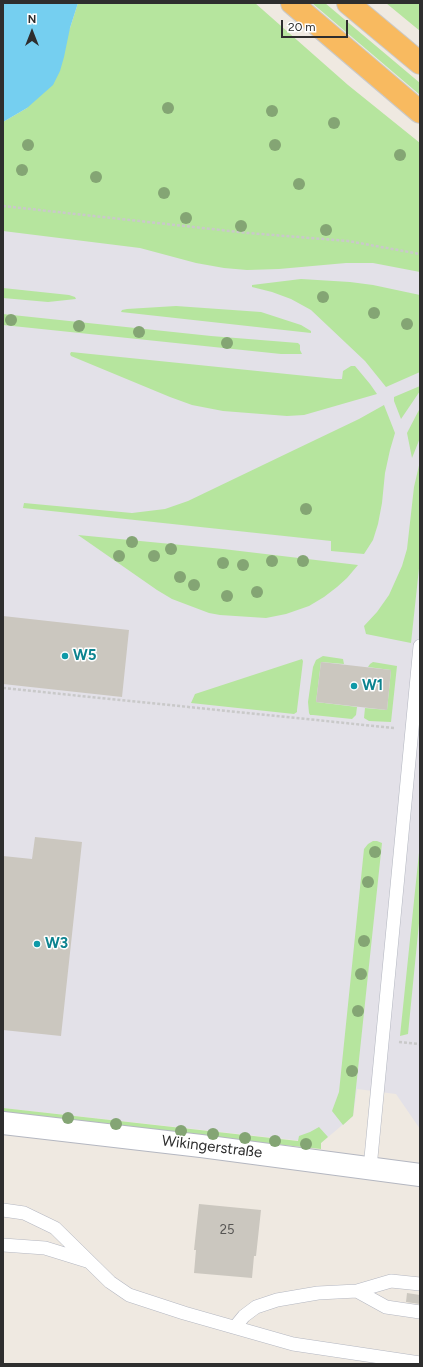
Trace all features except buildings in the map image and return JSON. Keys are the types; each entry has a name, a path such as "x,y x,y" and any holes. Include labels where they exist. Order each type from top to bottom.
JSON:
{"highway":[{"path":"292,3 420,112"},
{"path":"348,3 420,63"}],"street":[{"name":"Wikingerstraße","path":"3,1123 201,1146 420,1175"}],"lane":[{"path":"370,1168 420,646"},
{"path":"3,1210 24,1213 55,1228 110,1282 129,1295 184,1313 293,1344 420,1363"},
{"path":"3,1245 45,1248 88,1262"},
{"path":"235,1327 244,1316 256,1307 277,1300 318,1292 357,1291 391,1281 420,1284"},
{"path":"357,1291 386,1307 420,1312"}],"path":[{"path":"3,206 248,233 348,241 420,254"},
{"path":"3,688 412,730"}],"shaded area":[{"path":"3,217 420,267 420,1129 396,1094 357,1089 353,1116 321,1143 3,1108"}],"green space":[{"path":"78,3 255,3 348,85 420,143 420,272 373,263 346,263 279,269 247,270 224,268 196,263 140,248 3,231 3,122 27,108 70,28"},
{"path":"312,3 325,3 420,83 420,95"},
{"path":"386,3 420,3 420,31"},
{"path":"301,279 373,285 420,295 420,372 386,387 365,361 311,310 291,299 252,287 252,285"},
{"path":"3,288 69,295 75,297 76,299 48,302 3,298"},
{"path":"176,306 261,312 301,325 311,331 311,333 121,312 122,310 127,309"},
{"path":"3,314 211,336 298,343 302,354 281,354 3,325"},
{"path":"71,352 336,379 342,379 343,371 351,366 355,366 377,394 304,415 287,416 223,411 192,405 170,397 71,356"},
{"path":"420,386 420,391 401,419 394,401 394,397"},
{"path":"384,405 395,433 385,473 378,524 373,540 364,554 331,551 331,541 23,508 24,503 132,513 165,509 188,501 359,419"},
{"path":"420,408 420,438 412,458 407,433"},
{"path":"420,461 420,559 411,643 366,634 364,626 377,612 389,595 402,566 407,549 414,487"},
{"path":"78,535 223,549 358,565 337,587 309,606 286,614 266,618 220,615 209,613 172,599"},
{"path":"323,656 343,659 344,664 321,662 316,702 357,707 356,715 352,719 310,715 309,713 308,702 313,667 316,660"},
{"path":"302,659 297,712 294,714 191,703 195,694"},
{"path":"373,662 397,666 391,722 369,721 364,718 365,708 387,710 391,670 368,667"},
{"path":"373,841 382,843 353,1116 343,1125 332,1111 339,1092 364,849"},
{"path":"420,843 420,913 408,1034 400,1036"},
{"path":"3,1108 298,1141 299,1136 319,1127 328,1137 321,1143 321,1149 3,1115"}],"water":[{"path":"3,3 78,3 70,28 60,71 53,85 27,108 3,122"}],"place":[{"name":"W5","path":"65,656"},
{"name":"W1","path":"354,686"},
{"name":"W3","path":"37,944"}]}
